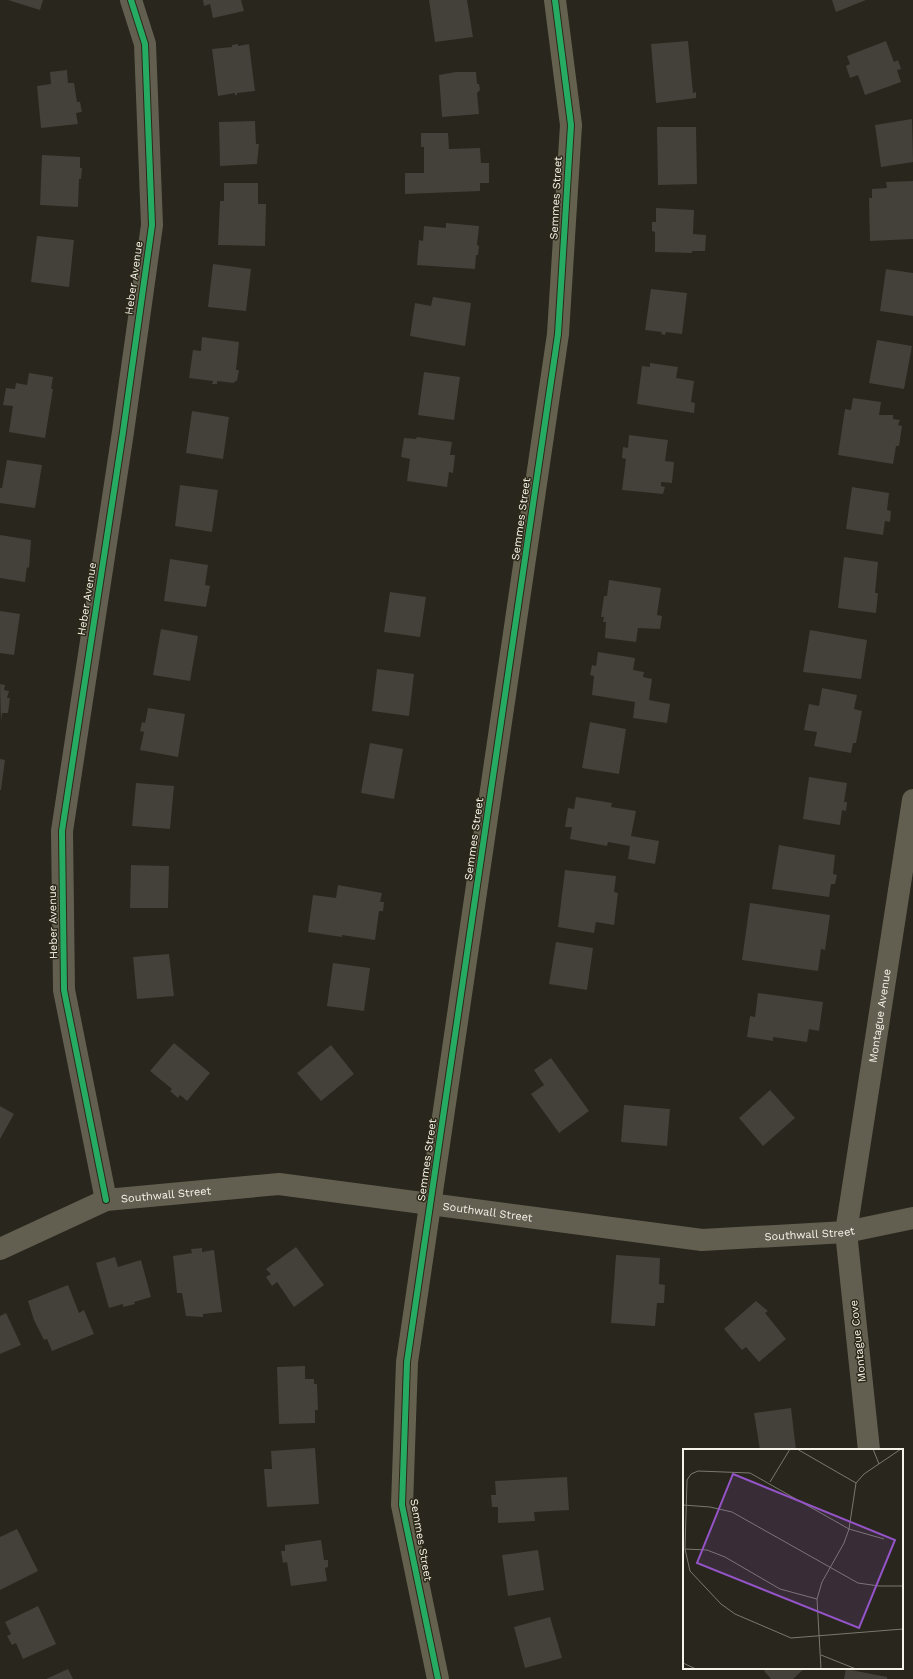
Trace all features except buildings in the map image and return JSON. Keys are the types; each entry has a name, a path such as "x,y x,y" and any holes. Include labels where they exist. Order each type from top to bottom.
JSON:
{"main road":[{"name":"Semmes Street","path":"438,1679 402,1505 407,1362 558,334 571,126 555,0"}],"street":[{"name":"Heber Avenue","path":"106,1200 64,990 62,831 123,432 152,225 145,44 131,0"},
{"name":"Montague Avenue","path":"846,1232 913,800"},
{"name":"Southwall Street","path":"0,1249 106,1200 279,1184 702,1240 846,1232 913,1218"},
{"name":"Montague Cove","path":"846,1232 869,1449"}],"cycle path":[{"path":"106,1200 64,990 62,831 123,432 152,225 145,44 131,0"},
{"path":"438,1679 402,1505 407,1362 558,334 571,125 555,0"}]}
